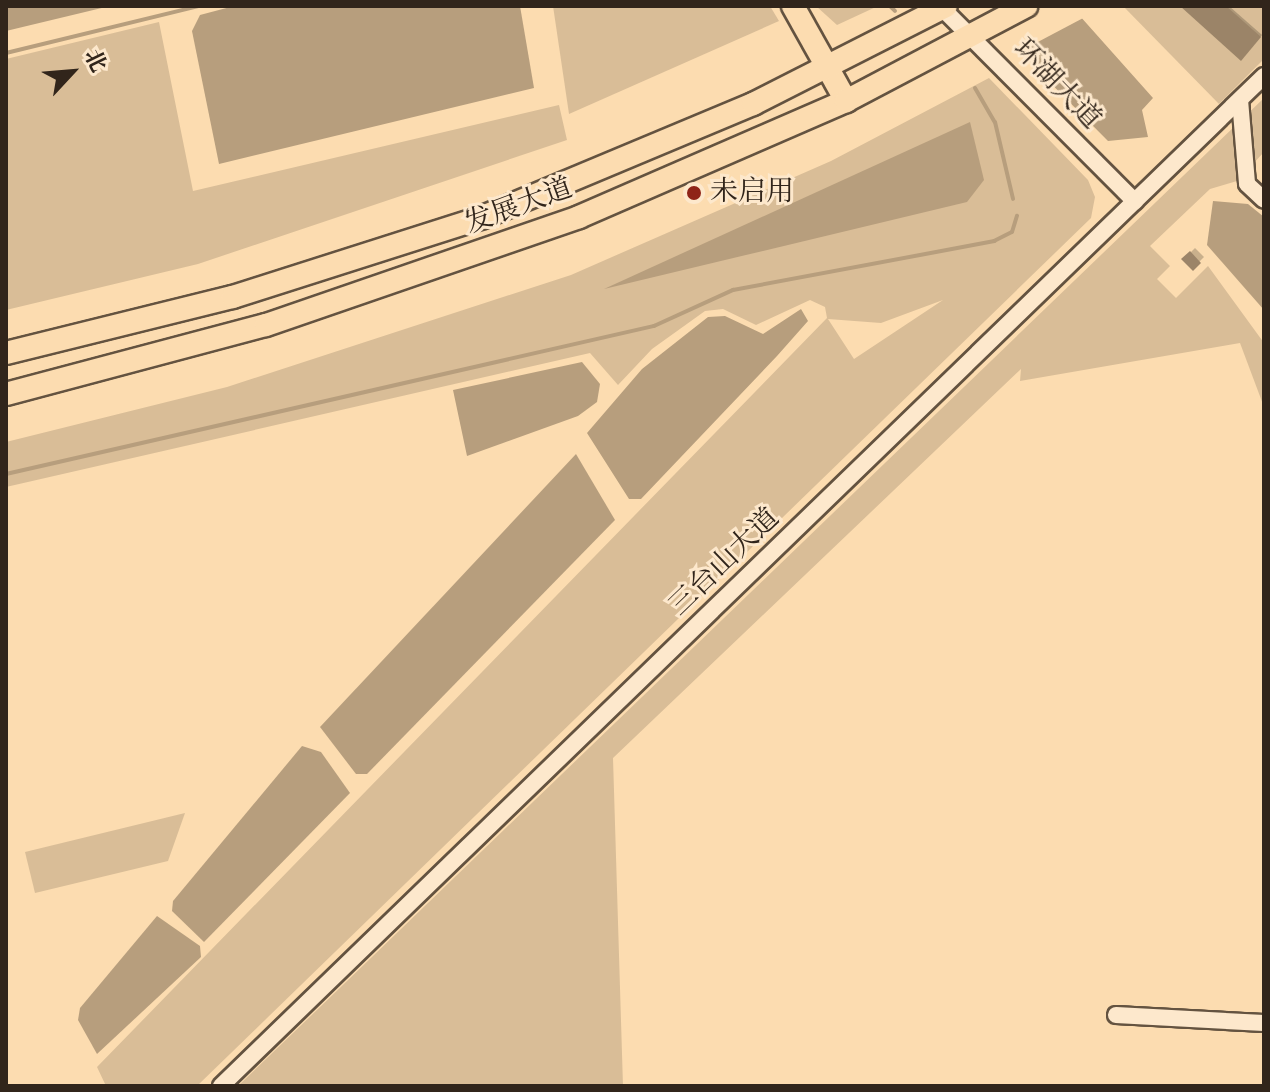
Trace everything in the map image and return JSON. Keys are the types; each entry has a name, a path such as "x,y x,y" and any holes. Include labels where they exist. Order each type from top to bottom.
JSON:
{"main road":[{"path":"793,6 846,101"},
{"name":"发展大道","path":"6,394 351,298 579,217 767,138 846,101 1026,6"},
{"name":"发展大道","path":"6,353 233,297 424,237 753,104 943,7"},
{"path":"893,35 910,69"},
{"path":"753,104 767,138"}],"street":[{"name":"环湖大道","path":"943,7 977,33 1135,202"},
{"name":"三台山大道","path":"221,1086 1264,76"},
{"path":"1240,100 1247,184 1264,200"},
{"path":"1116,1015 1264,1023"}],"shaded area":[{"path":"6,6 110,6 6,31"},
{"path":"234,6 520,6 534,88 219,164 192,31 200,15"},
{"path":"553,6 770,6 779,21 569,114"},
{"path":"816,6 878,6 837,25"},
{"path":"974,6 1071,6 1153,98 1142,110 1148,137 1108,141"},
{"path":"1123,6 1264,6 1264,59 1219,104"},
{"path":"159,22 193,191 559,105 567,140 198,264 6,310 6,59"},
{"path":"989,78 1088,180 1095,197 1091,218 197,1086 106,1086 97,1067 827,318 825,307 810,300 756,325 723,309 705,311 652,349 618,385 590,353 6,487 6,442 227,387 571,275 831,161","holes":["943,300 854,359 828,319 881,323"]},
{"path":"1264,98 1264,152 1237,181 1210,189 1150,246 1170,266 1157,279 1176,298 1208,266 1264,343 1264,407 1240,343 1020,381 1021,369 613,758 623,1086 238,1086"},
{"path":"970,122 984,180 967,202 604,289"},
{"path":"1213,201 1248,204 1264,217 1264,310 1207,245"},
{"path":"801,309 808,321 777,356 641,499 629,499 587,433 642,369 708,317 725,316 763,334"},
{"path":"582,362 600,384 597,402 578,416 467,456 453,390"},
{"path":"576,454 615,520 367,774 356,774 320,727"},
{"path":"302,746 321,752 350,793 204,942 172,911 173,901"},
{"path":"185,813 168,861 35,893 25,852"},
{"path":"157,916 200,946 201,957 97,1054 78,1020 80,1008"}],"pier":[{"path":"970,6 1077,6 1087,16 1017,53"}],"building":[{"path":"1180,6 1226,6 1261,37 1241,61"},
{"path":"1190,251 1201,263 1193,271 1181,259"}],"waterway":[{"path":"6,53 199,6"},
{"path":"890,6 895,11"},
{"path":"975,88 995,122 1013,199"},
{"path":"6,474 654,326 733,290 994,241 1012,232 1017,216"}],"place":[{"name":"未启用","path":"694,193"}]}
